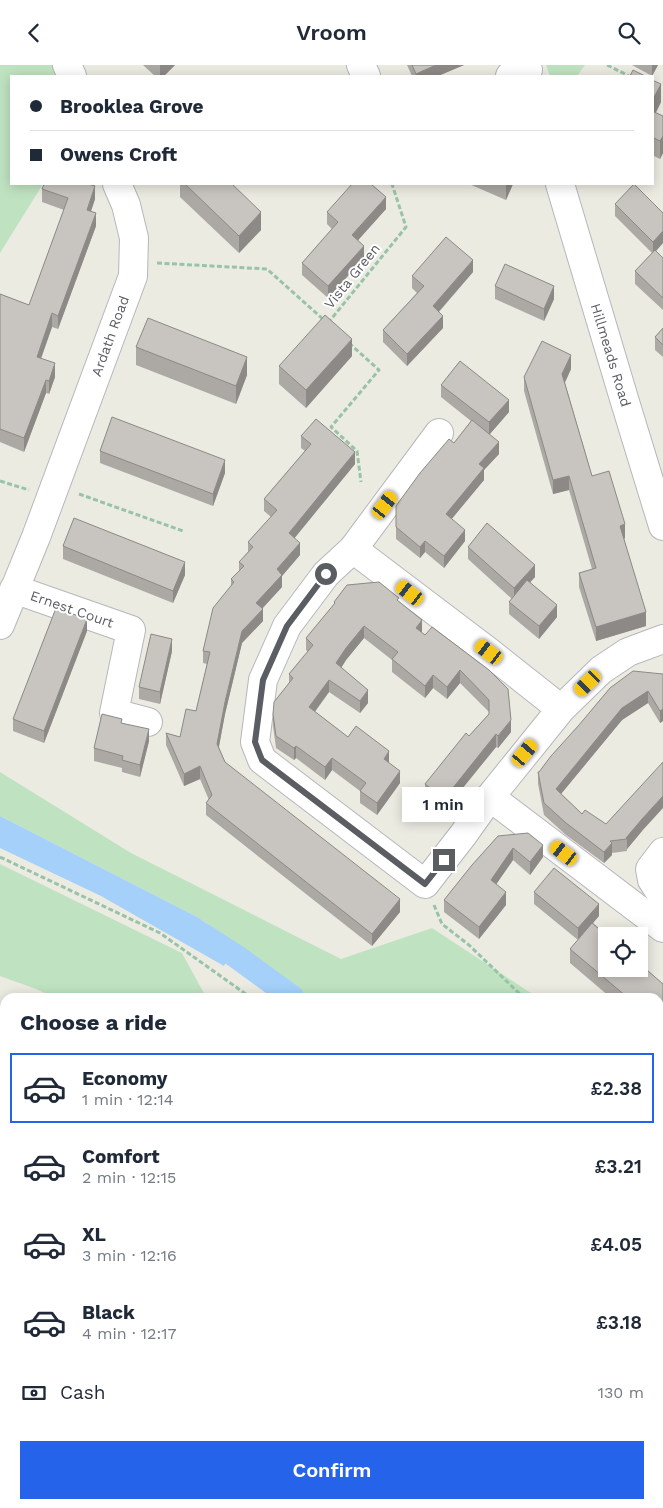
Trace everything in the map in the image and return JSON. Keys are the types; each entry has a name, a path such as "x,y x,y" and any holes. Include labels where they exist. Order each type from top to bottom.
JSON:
{"street":[{"name":"Ardath Road","path":"0,625 36,537 133,275 134,238 126,205 117,185"},
{"name":"Hillmeads Road","path":"560,185 663,526"},
{"path":"439,433 352,549 326,574 287,626 263,680 255,742 262,760 425,884 490,797 561,709 601,670 628,652 663,639"},
{"path":"352,549 561,709"},
{"name":"Ernest Court","path":"14,589 131,630 114,713 148,722"},
{"path":"490,797 663,928"},
{"path":"663,852 650,869 652,881 663,897"}],"path":[{"path":"608,65 627,75"},
{"name":"Vista Green","path":"133,262 267,269 328,323 406,227 392,185"},
{"path":"343,337 380,370 331,427 357,451 361,482"},
{"path":"55,485 183,531"},
{"path":"0,857 160,933 244,993"},
{"path":"425,884 442,924 470,945 518,993"}],"green space":[{"path":"0,65 53,65 58,75 10,75 10,185 42,185 0,253"},
{"path":"546,65 585,65 578,75 550,75"},
{"path":"0,772 131,853 341,959 432,928 531,993 303,993 199,918 0,816"},
{"path":"0,864 182,953 204,993 44,993 0,976"}],"water":[{"path":"0,816 199,918 234,944 224,966 101,896 0,848"}],"building":[{"path":"412,65 436,65 416,74"},
{"path":"633,70 643,75 630,75"},
{"path":"654,81 661,84 654,97"},
{"path":"654,112 663,116 663,136 660,141 654,138"},
{"path":"44,185 95,186 87,210 96,213 58,316 52,313 37,357 55,363 49,381 46,380 24,438 0,429 0,294 29,305 68,198 42,189"},
{"path":"186,185 233,185 261,212 239,236"},
{"path":"351,185 372,185 386,197 352,235 364,246 328,286 302,263 338,222 327,212"},
{"path":"635,185 663,213 663,231 653,242 615,204"},
{"path":"446,237 473,260 433,306 443,316 407,354 383,330 424,286 412,276"},
{"path":"655,250 663,258 663,298 635,271"},
{"path":"505,264 554,286 544,309 495,286"},
{"path":"325,315 352,339 306,390 279,366"},
{"path":"148,318 247,357 236,386 136,347"},
{"path":"663,328 663,345 655,337"},
{"path":"542,341 571,355 562,374 592,476 609,471 625,524 620,526 646,612 596,627 579,573 596,568 569,476 553,480 524,377"},
{"path":"460,361 509,400 489,422 441,385"},
{"path":"112,417 225,460 213,494 100,451"},
{"path":"316,419 355,452 289,533 300,543 277,569 282,575 256,603 263,609 242,631 217,744 225,762 400,899 372,934 206,803 212,795 200,766 184,774 166,733 180,737 186,709 196,711 210,652 203,651 213,608 234,582 231,579 244,566 239,562 253,547 248,542 277,510 264,499 311,444 301,436"},
{"path":"472,420 499,442 479,464 484,468 446,514 465,530 444,556 425,541 420,547 396,527 396,506 420,473 449,439 454,443"},
{"path":"74,518 185,562 173,591 63,546"},
{"path":"487,523 535,565 514,588 468,547"},
{"path":"527,580 557,605 539,626 509,602"},
{"path":"379,582 399,598 397,600 422,620 416,628 425,635 432,627 489,670 508,689 511,720 498,736 496,734 444,799 425,784 466,733 469,736 489,714 489,700 460,670 447,687 433,675 425,686 392,659 398,652 364,626 336,663 368,690 360,701 329,680 309,707 348,737 356,726 389,751 384,759 400,771 377,803 360,791 366,783 332,758 325,767 296,746 294,748 276,736 273,714 274,702 293,678 289,674 313,645 306,638 335,603 347,585"},
{"path":"56,608 87,619 44,731 13,719"},
{"path":"151,634 172,639 160,692 139,687"},
{"path":"633,671 663,674 663,709 660,711 648,691 622,708 556,789 582,814 585,810 606,824 663,762 663,796 627,839 610,841 612,843 604,852 566,823 544,803 538,772 610,688"},
{"path":"102,714 122,719 121,723 149,729 140,765 122,760 123,756 94,748"},
{"path":"528,833 543,845 530,862 513,848 491,880 506,892 479,927 444,900 498,836"},
{"path":"554,868 599,904 578,928 534,892"},
{"path":"592,923 598,928 598,973 570,949"},
{"path":"648,971 663,984 663,993 622,993 603,977 648,977"}],"waterway":[{"path":"203,935 286,993"}],"route":[{"path":"326,574 287,626 263,680 255,742 262,760 425,884 444,860"}]}
